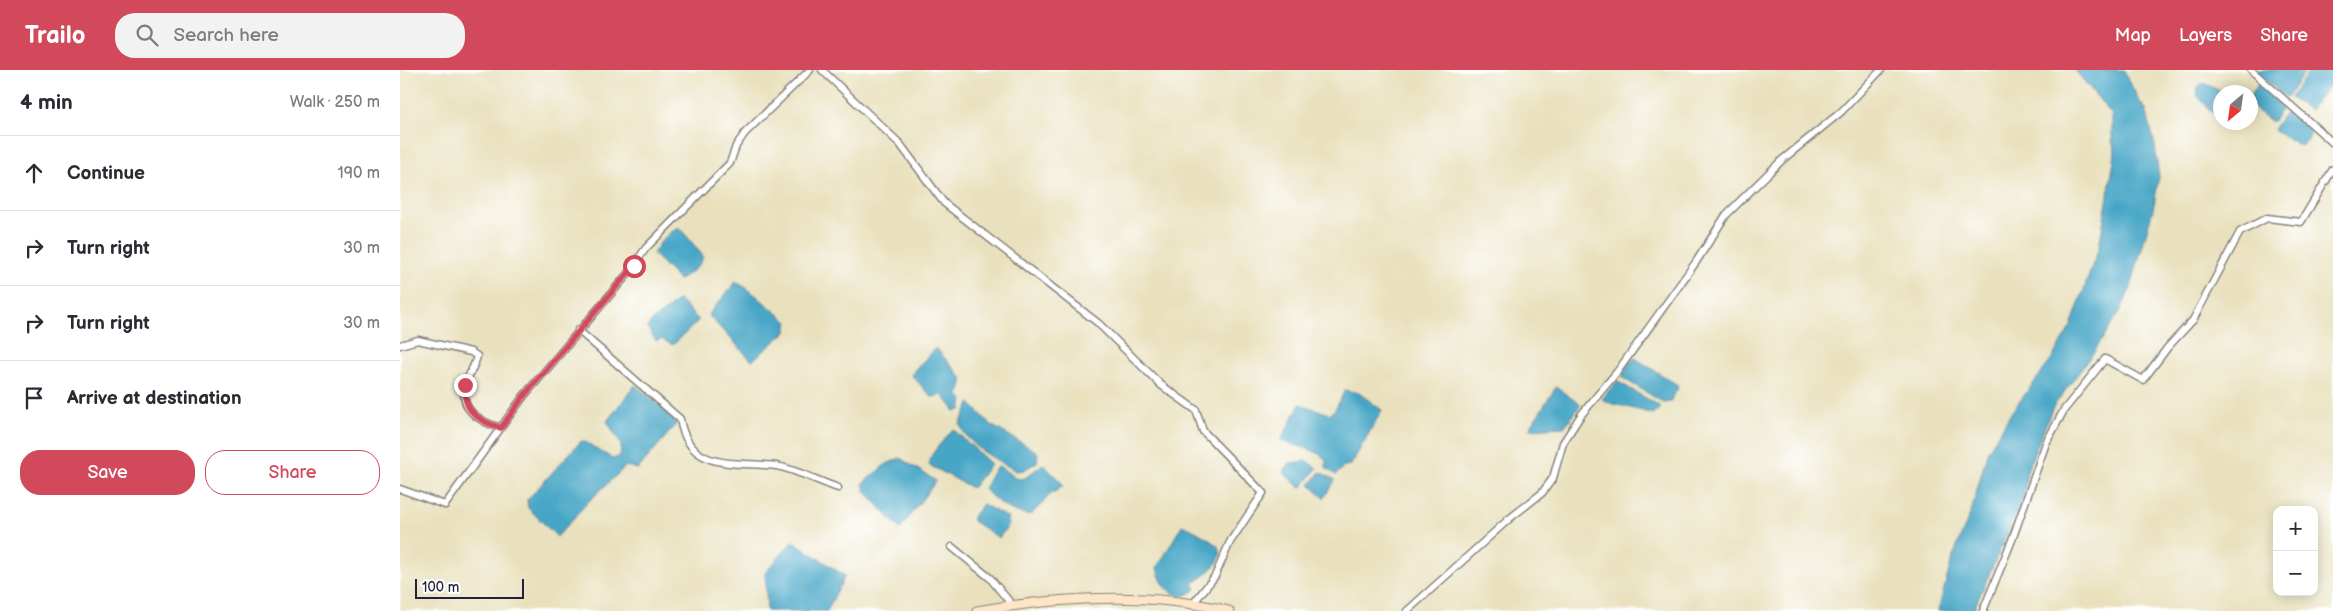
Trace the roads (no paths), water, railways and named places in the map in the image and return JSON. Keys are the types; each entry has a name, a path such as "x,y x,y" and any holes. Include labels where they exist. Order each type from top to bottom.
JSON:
{"street":[{"path":"400,488 445,505 523,397 634,266 646,248 730,163 736,146 745,133 810,70"},
{"path":"822,70 900,144 944,203 1098,323 1161,385 1196,410 1203,431 1263,493 1230,542 1215,576 1192,605"},
{"path":"1407,611 1509,519 1542,493 1553,478 1563,443 1581,415 1623,364 1696,262 1726,216 1782,160 1841,112 1881,70"},
{"path":"2252,70 2333,143"},
{"path":"1983,611 2012,540 2046,443 2064,410 2105,359 2143,380 2168,347 2193,320 2240,232 2267,218 2301,222 2333,169"},
{"path":"578,330 680,419 682,431 689,445 704,458 729,464 778,466 838,488"},
{"path":"400,344 418,340 471,352 477,356 465,385 465,401 472,414 479,420 501,428"},
{"path":"952,547 990,578 1012,605"},
{"path":"977,611 1070,599 1154,600 1230,611"}],"water":[{"path":"2075,70 2124,70 2139,101 2146,109 2155,146 2159,177 2153,209 2131,287 2121,310 2094,352 2053,407 2027,471 2024,496 1973,611 1938,611 1952,559 1972,509 1987,453 2013,410 2049,363 2071,326 2099,247 2115,151 2112,141 2112,115"},
{"path":"2257,70 2306,70 2287,98 2265,80"},
{"path":"2310,70 2333,70 2333,81 2310,110 2290,98"},
{"path":"2204,83 2213,88 2213,113 2197,96 2198,87"},
{"path":"2258,85 2281,102 2282,109 2272,122 2258,111"},
{"path":"2289,111 2304,123 2309,132 2307,141 2301,146 2275,131 2274,128 2282,116"},
{"path":"680,228 703,256 697,267 679,280 653,254 664,238"},
{"path":"736,282 748,289 788,322 786,332 752,361 708,315"},
{"path":"678,299 699,320 673,345 661,339 656,341 647,327"},
{"path":"936,348 963,379 959,395 963,400 961,410 955,411 942,395 932,397 911,375"},
{"path":"1635,358 1676,384 1678,388 1670,402 1664,403 1623,378 1626,367"},
{"path":"1617,381 1661,407 1654,414 1610,403 1602,399"},
{"path":"635,385 673,416 676,423 674,427 638,469 626,466 587,503 557,537 528,508 527,500 580,442 584,441 613,459 620,456 621,445 607,421"},
{"path":"1556,387 1581,405 1564,427 1529,429"},
{"path":"1345,390 1359,393 1382,410 1351,465 1345,466 1336,475 1326,468 1326,460 1321,455 1281,440 1300,404 1330,414 1336,408"},
{"path":"970,403 991,425 1038,453 1037,462 1024,470 1016,471 976,446 969,439 960,424"},
{"path":"953,429 991,464 972,488 929,465 932,455"},
{"path":"900,458 936,481 900,529 865,491 863,483 885,465"},
{"path":"1306,461 1317,468 1303,486 1299,487 1283,472 1290,463"},
{"path":"1043,464 1062,483 1062,487 1050,495 1032,514 1019,513 1005,507 984,488 995,469 999,466 1018,479 1025,478"},
{"path":"1320,472 1335,480 1324,498 1310,485"},
{"path":"983,504 1008,518 1009,525 999,538 973,521 973,516"},
{"path":"1182,525 1207,538 1219,548 1220,553 1212,568 1193,583 1196,589 1182,596 1176,595 1166,588 1157,568"},
{"path":"793,541 845,576 827,611 767,611 765,573"}]}
